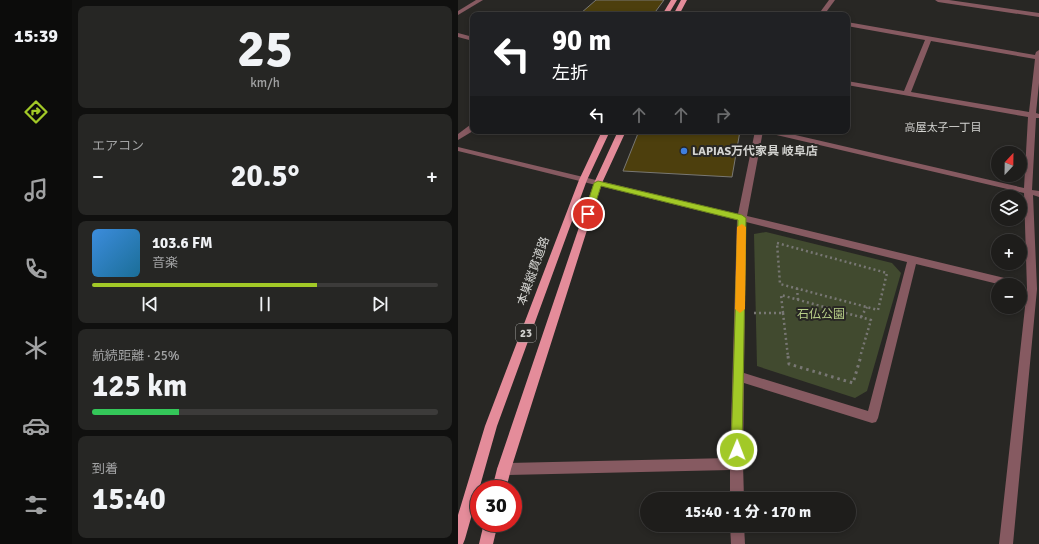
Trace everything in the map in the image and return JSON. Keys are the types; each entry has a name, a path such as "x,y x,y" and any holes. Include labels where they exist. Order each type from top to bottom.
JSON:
{"main road":[{"path":"667,12 674,0"},
{"path":"678,12 684,0"},
{"name":"本巣縦貫道路","path":"458,539 491,426 583,180 605,134"},
{"name":"23","path":"501,480 598,183 621,134"},
{"path":"486,544 489,532"}],"street":[{"path":"459,12 480,0"},
{"path":"823,12 832,0"},
{"path":"938,0 1039,15"},
{"path":"850,25 1039,56 1036,116 1028,191 1030,288 1006,544"},
{"path":"458,35 470,38"},
{"path":"907,93 929,38"},
{"path":"850,84 1036,116"},
{"path":"458,138 470,129"},
{"path":"737,492 736,464 742,218 758,134"},
{"path":"781,134 1039,194"},
{"path":"458,149 991,279"},
{"path":"738,376 872,418 912,260"},
{"path":"504,470 736,464"},
{"path":"737,532 738,544"}],"path":[{"path":"777,243 888,273 878,310 797,288 780,284 777,243"},
{"path":"797,288 798,300"},
{"path":"781,295 798,300 871,320 853,383 789,364 781,295"},
{"path":"861,317 867,307"},
{"path":"740,313 783,313"}],"green space":[{"name":"石仏公園","path":"766,232 892,263 901,273 867,391 855,398 757,366 754,234"}],"building":[{"path":"596,0 664,0 655,12 582,12"},
{"name":"LAPIAS万代家具 岐阜店","path":"638,134 739,134 732,177 623,171"}],"slow traffic":[{"path":"740,309 742,227"}],"place":[{"name":"LAPIAS万代家具 岐阜店","path":"684,151"}],"district":[{"name":"高屋太子一丁目","path":"943,127"}],"route":[{"path":"588,214 598,183 742,218 737,450"}]}
